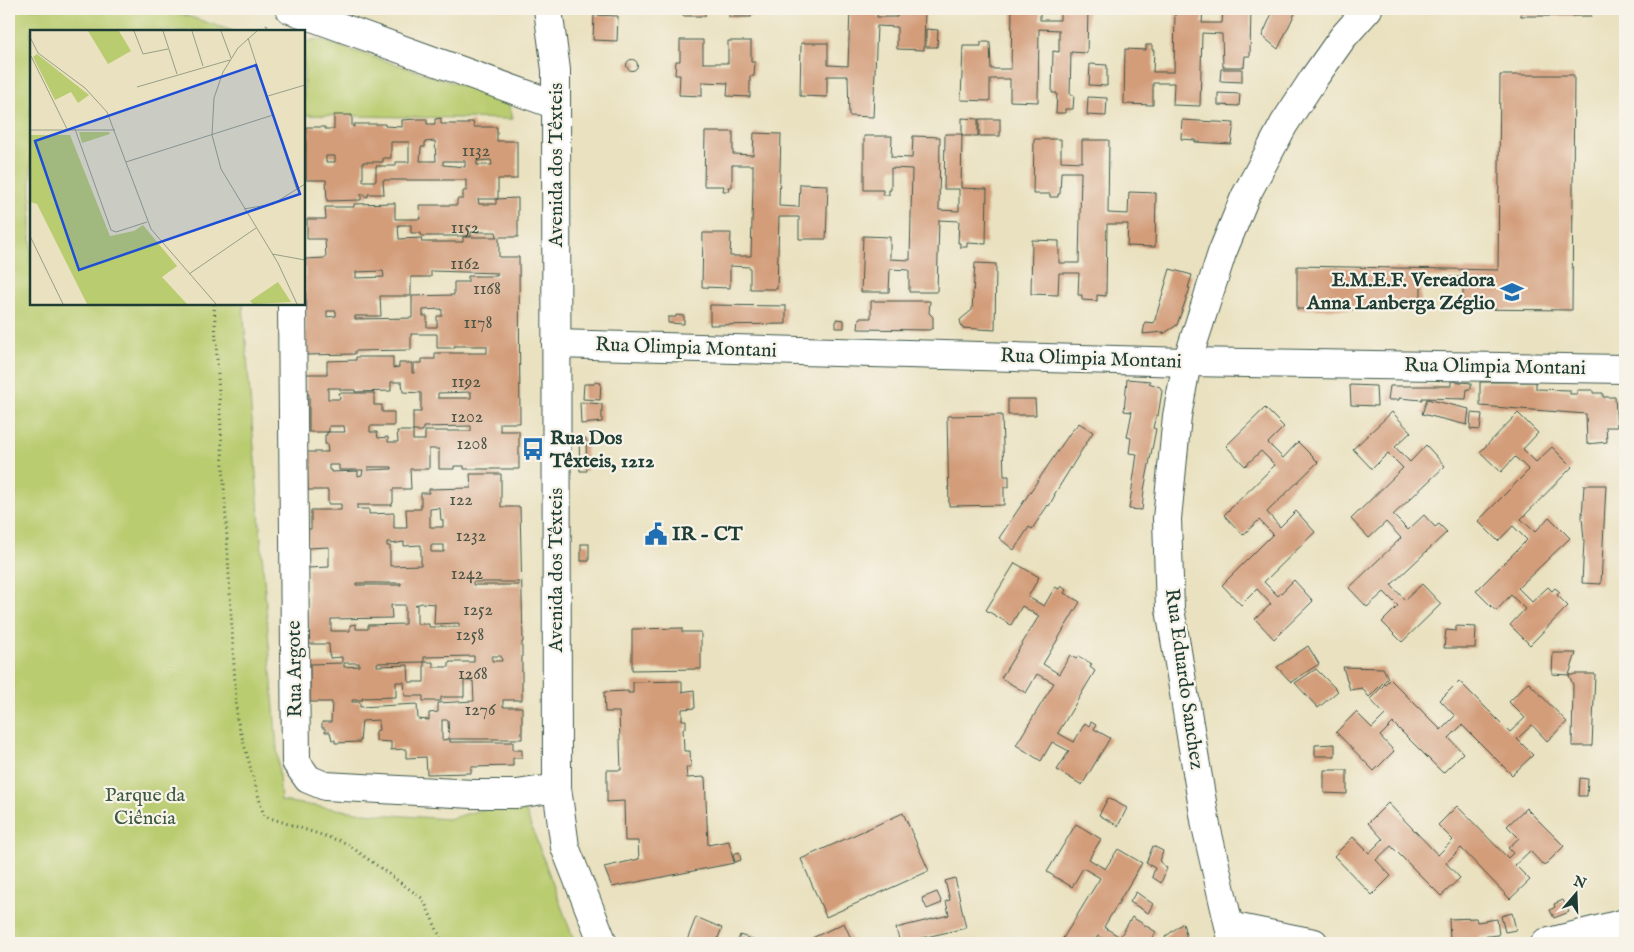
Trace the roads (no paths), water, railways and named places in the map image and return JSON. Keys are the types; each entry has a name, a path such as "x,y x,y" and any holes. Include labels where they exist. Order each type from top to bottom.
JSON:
{"street":[{"path":"290,30 290,9 556,105"},
{"name":"Avenida dos Têxteis","path":"548,9 556,70 557,788 565,847 604,943"},
{"name":"Rua Eduardo Sanchez","path":"1231,934 1206,826 1170,609 1167,519 1177,416 1187,362 1222,253 1245,197 1284,124 1343,37 1368,9"},
{"name":"Rua Argote","path":"292,305 296,762 308,779 325,786 473,794 517,794 557,788"},
{"name":"Rua Olimpia Montani","path":"556,344 1187,362 1625,369"},
{"path":"1545,943 1625,923"},
{"path":"1231,934 1314,943"}],"place":[{"name":"E.M.E.F. Vereadora Anna Lanberga Zéglio","path":"1512,292"},
{"name":"Rua Dos Têxteis, 1212","path":"533,449"},
{"name":"IR - CT","path":"656,534"}],"park label":[{"name":"Parque da Ciência","path":"145,806"}]}
